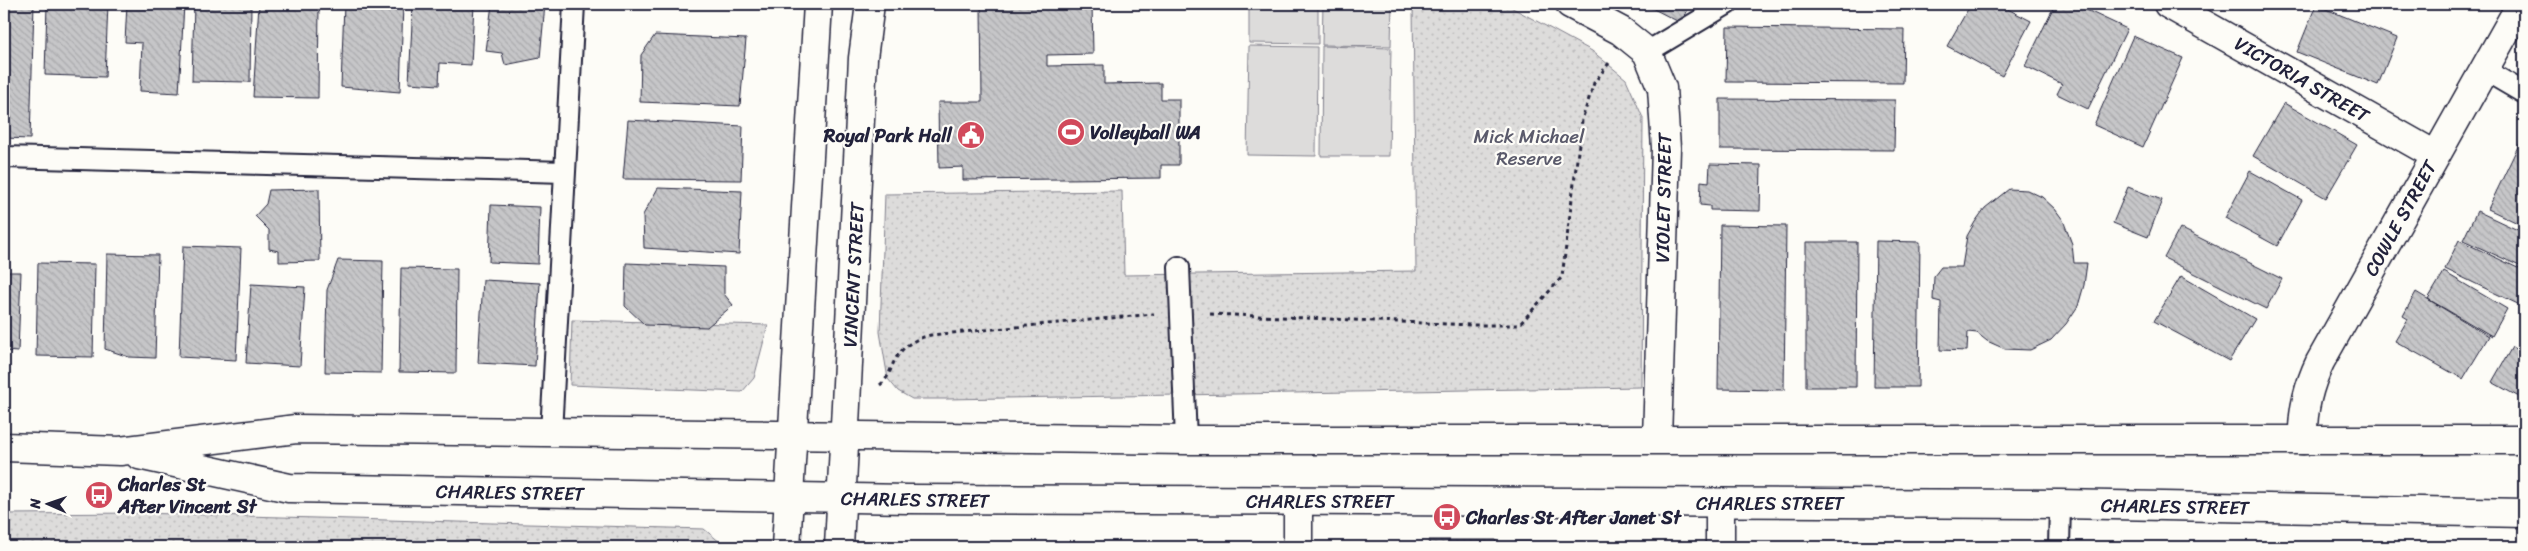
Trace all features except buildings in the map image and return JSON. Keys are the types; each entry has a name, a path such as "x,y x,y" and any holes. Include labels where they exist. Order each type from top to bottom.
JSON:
{"main road":[{"path":"786,547 818,4"},
{"name":"VINCENT STREET","path":"839,547 863,58 870,4"},
{"path":"1570,4 1620,31 1640,46"},
{"name":"VICTORIA STREET","path":"2168,4 2435,155"},
{"name":"COWLE STREET","path":"2303,440 2303,425 2309,384 2435,155 2521,4"},
{"name":"VIOLET STREET","path":"1640,46 1662,88 1666,148 1657,439"},
{"name":"CHARLES STREET","path":"4,447 120,451 296,429 1186,440 2524,440"},
{"name":"CHARLES STREET","path":"120,451 289,488 842,498 2060,504 2524,514"},
{"path":"1298,501 1298,547"},
{"path":"1720,503 1720,547"}],"lane":[{"path":"551,433 574,4"},
{"path":"1640,46 1727,4"},
{"path":"2483,69 2524,93"},
{"path":"4,157 565,172"},
{"path":"1179,267 1186,440"},
{"path":"2059,547 2060,504"}],"path":[{"path":"878,387 888,379 896,358 908,344 925,336 1156,313 1472,325 1520,325 1562,277 1582,120 1594,83 1640,46"}],"green space":[{"path":"1249,4 1318,4 1318,44 1249,43"},
{"path":"1323,4 1392,4 1391,46 1322,45"},
{"name":"Mick Michael Reserve","path":"1413,4 1505,4 1592,51 1626,79 1643,118 1641,387 912,399 898,391 888,379 880,332 885,194 1122,191 1124,275 1416,271"},
{"path":"1249,46 1317,47 1316,156 1247,155"},
{"path":"1322,46 1391,48 1389,156 1321,156"},
{"path":"572,320 768,325 754,378 742,392 570,385"},
{"path":"140,513 704,529 726,547 5,547 5,514"}],"place":[{"name":"Volleyball WA","path":"1071,132"},
{"name":"Royal Park Hall","path":"971,135"},
{"name":"Charles St After Vincent St","path":"99,495"},
{"name":"Charles St After Janet St","path":"1447,517"}]}
